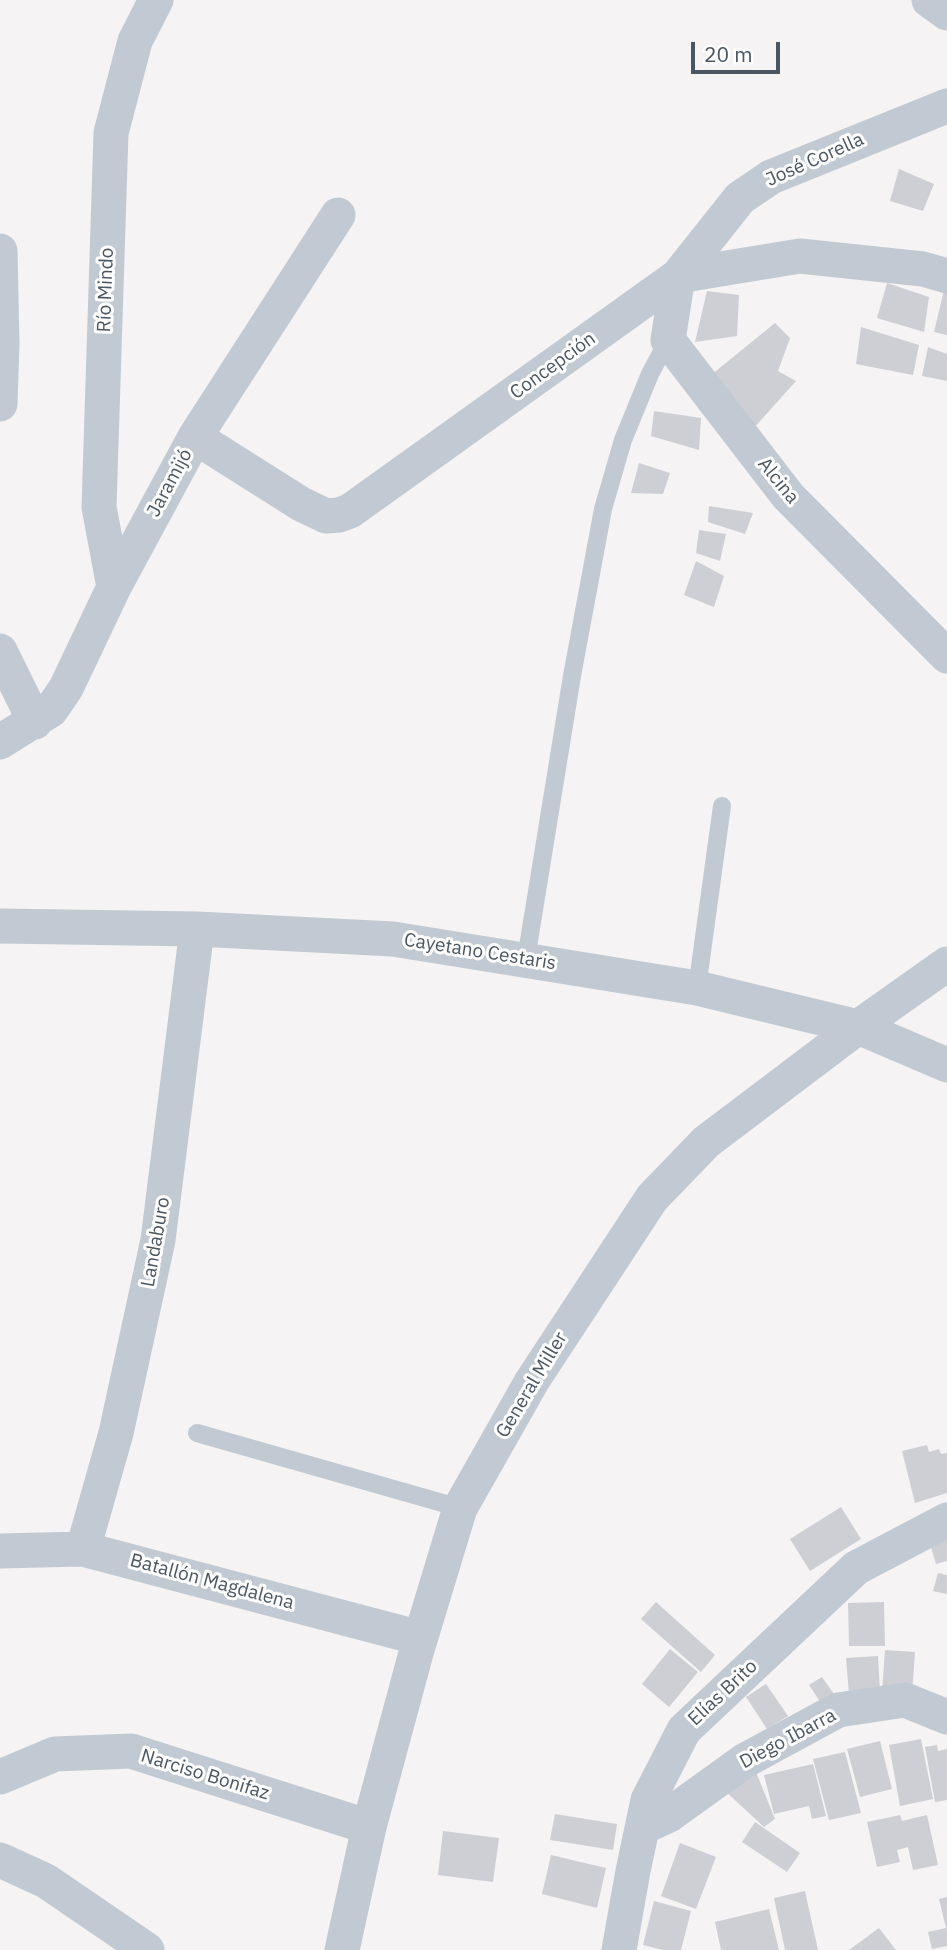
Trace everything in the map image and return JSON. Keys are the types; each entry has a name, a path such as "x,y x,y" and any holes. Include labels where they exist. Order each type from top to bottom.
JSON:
{"street":[{"name":"Río Mindo","path":"114,587 99,507 111,133 135,41 156,0"},
{"path":"929,0 947,13"},
{"name":"José Corella","path":"678,276 740,198 771,177 947,106"},
{"name":"Jaramijó","path":"0,742 51,710 66,688 114,587 195,437 338,215"},
{"path":"0,251 0,404"},
{"name":"Concepción","path":"195,437 301,504 326,516 339,515 350,510 678,276 800,256 923,269 947,276"},
{"path":"668,340 678,276"},
{"name":"Alcina","path":"668,340 788,496 947,656"},
{"path":"0,650 35,722"},
{"name":"Cayetano Cestaris","path":"0,926 197,929 393,939 697,988 858,1027 947,1065"},
{"name":"Landaburo","path":"83,1549 116,1433 158,1240 197,929"},
{"name":"General Miller","path":"342,1950 369,1827 420,1638 460,1507 532,1381 652,1198 706,1142 858,1027 947,964"},
{"name":"Elías Brito","path":"620,1950 648,1800 684,1730 856,1568 947,1520"},
{"name":"Batallón Magdalena","path":"0,1551 83,1549 420,1638"},
{"name":"Diego Ibarra","path":"643,1827 669,1815 744,1761 838,1710 905,1700 947,1717"},
{"name":"Narciso Bonifaz","path":"0,1777 55,1754 131,1751 369,1827"},
{"path":"0,1860 46,1881 146,1950"}],"lane":[{"path":"526,959 572,676 603,509 623,440 650,374 668,340"},
{"path":"697,988 722,806"},
{"path":"197,1433 460,1507"}],"building":[{"path":"899,169 934,184 923,211 890,201"},
{"path":"887,283 929,297 924,332 877,318"},
{"path":"944,290 947,291 947,335 934,332"},
{"path":"707,291 739,295 737,336 695,342"},
{"path":"775,323 790,338 778,371 796,381 753,429 711,375"},
{"path":"861,327 919,345 913,375 856,364"},
{"path":"928,347 947,354 947,381 922,376"},
{"path":"654,411 701,418 699,450 651,436"},
{"path":"639,463 670,473 663,494 631,493"},
{"path":"709,506 753,513 745,534 708,522"},
{"path":"699,530 726,534 720,561 696,553"},
{"path":"696,561 724,576 714,607 684,595"},
{"path":"927,1445 929,1452 939,1449 941,1454 947,1453 947,1493 915,1503 902,1451"},
{"path":"841,1507 861,1539 810,1571 790,1539"},
{"path":"947,1537 947,1561 936,1564 929,1541"},
{"path":"938,1573 947,1575 947,1594 933,1591"},
{"path":"656,1602 715,1655 701,1672 641,1619"},
{"path":"884,1602 885,1646 849,1646 848,1603"},
{"path":"670,1649 698,1672 669,1707 642,1684"},
{"path":"885,1650 915,1652 912,1694 882,1692"},
{"path":"878,1656 880,1692 849,1694 846,1658"},
{"path":"822,1677 836,1697 823,1706 809,1685"},
{"path":"766,1684 788,1716 767,1729 746,1697"},
{"path":"921,1739 933,1799 900,1806 889,1745"},
{"path":"880,1741 892,1789 860,1797 847,1749"},
{"path":"937,1745 938,1751 947,1749 947,1800 935,1802 925,1747"},
{"path":"845,1752 861,1813 829,1820 813,1759"},
{"path":"813,1764 826,1816 812,1819 809,1806 774,1814 764,1775"},
{"path":"756,1772 775,1819 764,1827 723,1789"},
{"path":"555,1814 617,1824 613,1850 550,1840"},
{"path":"900,1815 902,1821 927,1815 938,1865 913,1870 908,1847 897,1850 900,1862 877,1867 867,1822"},
{"path":"755,1822 800,1853 787,1872 742,1842"},
{"path":"443,1831 499,1838 493,1882 438,1875"},
{"path":"680,1843 716,1857 696,1909 661,1896"},
{"path":"551,1855 606,1868 597,1908 542,1894"},
{"path":"805,1891 818,1950 785,1950 774,1898"},
{"path":"947,1897 947,1946 932,1949 928,1932 946,1928 939,1899"},
{"path":"654,1901 691,1911 681,1950 663,1950 643,1945"},
{"path":"769,1909 779,1950 721,1950 715,1922"},
{"path":"879,1928 896,1950 849,1950"}]}
